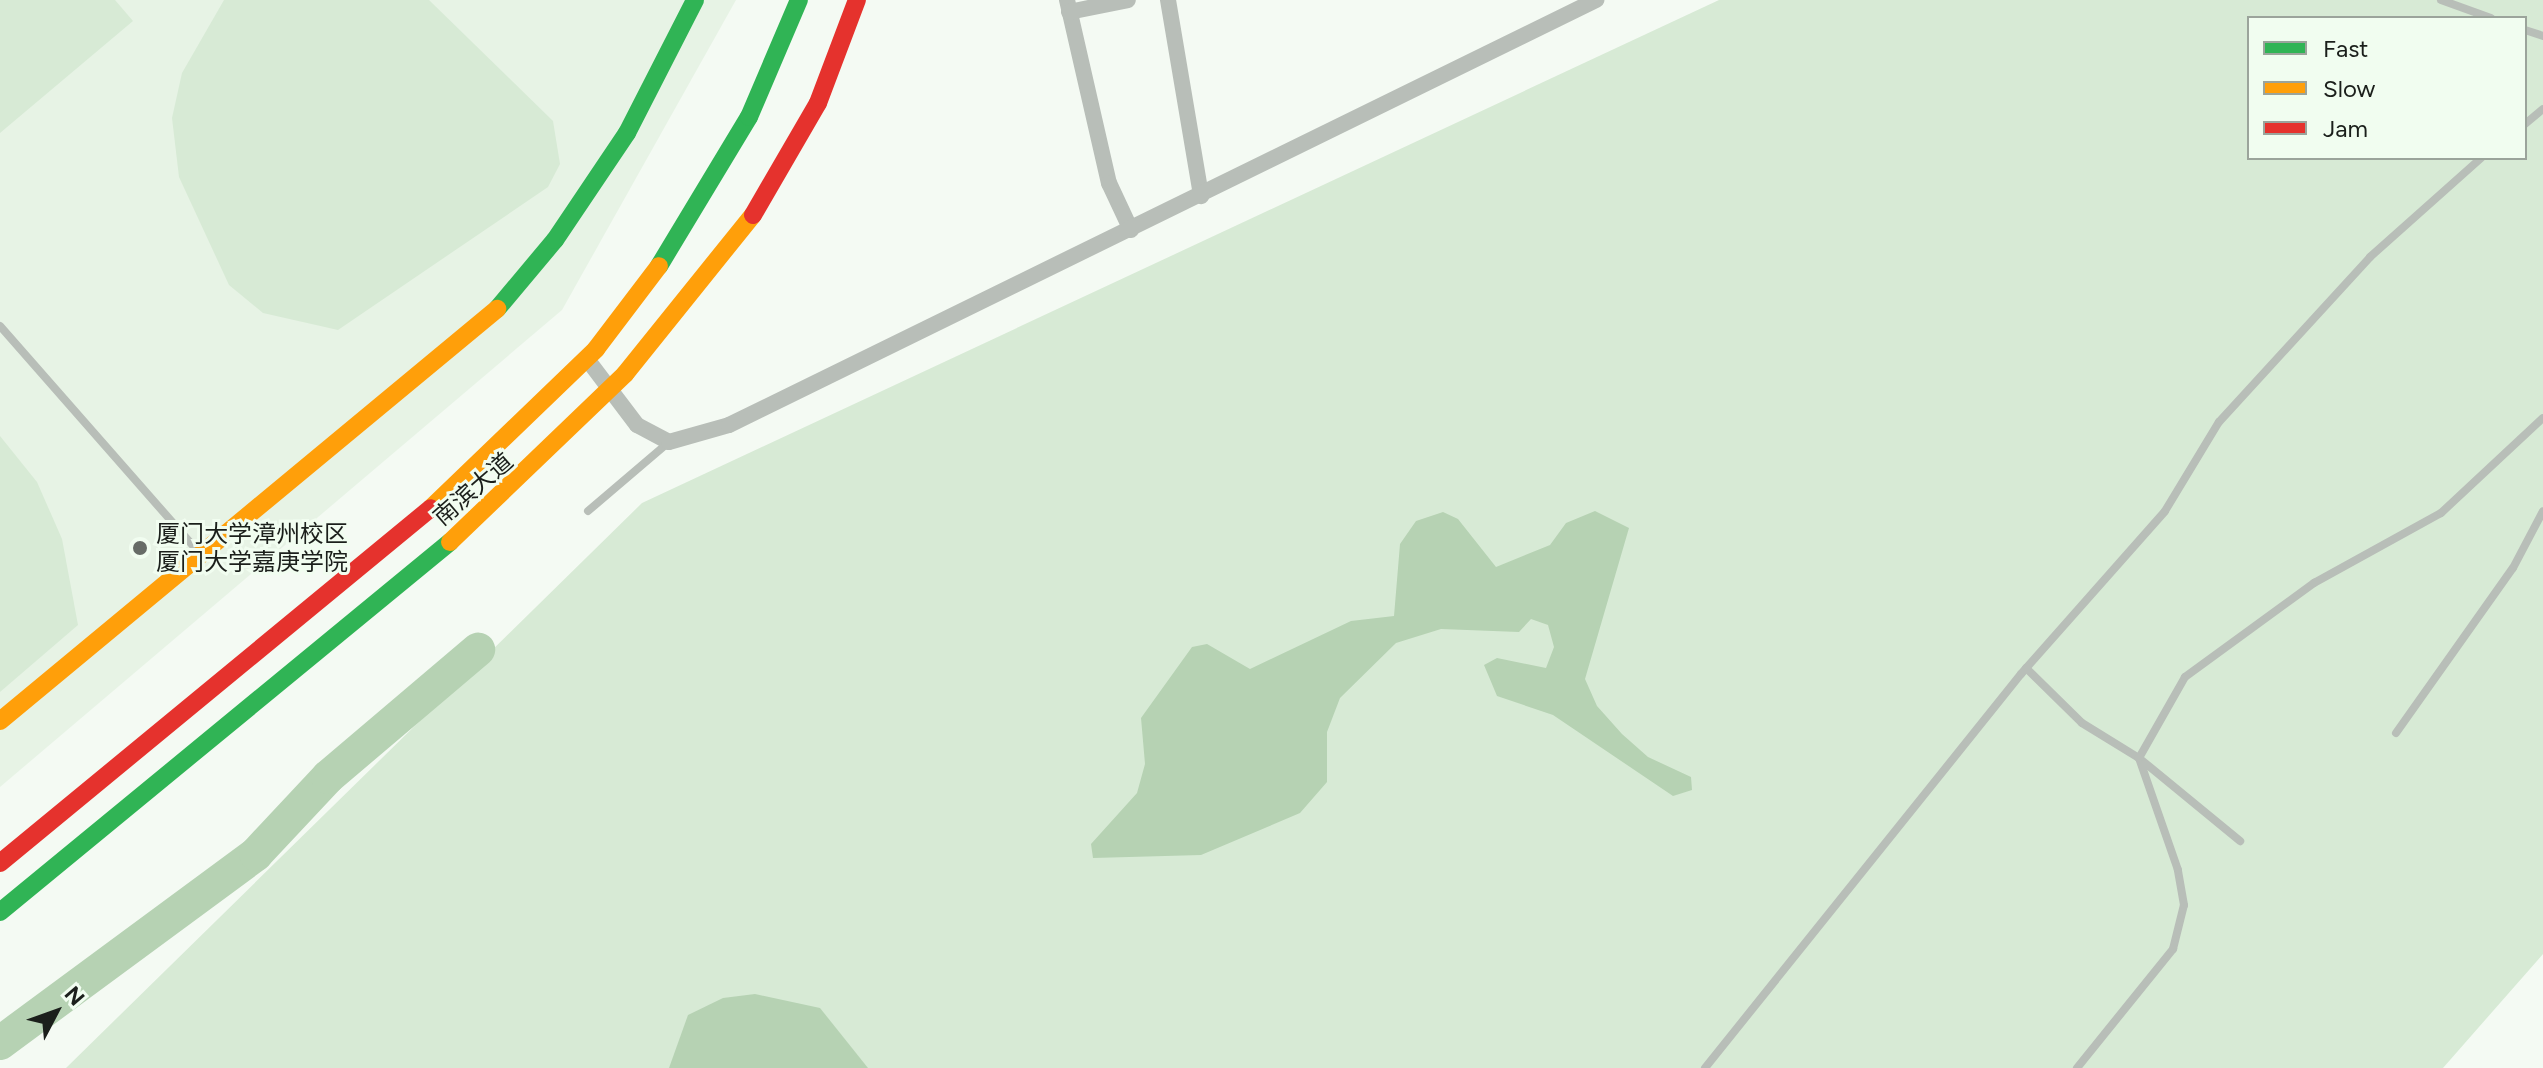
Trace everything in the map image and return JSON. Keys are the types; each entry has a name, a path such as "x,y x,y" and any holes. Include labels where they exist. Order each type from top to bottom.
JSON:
{"main road":[{"path":"0,721 482,327 555,240 627,133 695,0"},
{"name":"南滨大道","path":"0,863 438,502 587,359 700,200 749,117 799,0"},
{"name":"南滨大道","path":"0,912 463,531 608,392 687,306 751,219 818,103 857,0"}],"street":[{"path":"1128,0 1068,6 1109,183 1131,230"},
{"path":"1168,0 1201,196"},
{"path":"587,359 608,392 637,425 669,442 729,425 1596,0"}],"lane":[{"path":"2441,0 2485,16"},
{"path":"2527,122 2543,109"},
{"path":"1705,1068 2026,668 2165,511 2219,422 2370,257 2479,160"},
{"path":"0,326 201,554"},
{"path":"2077,1068 2173,949 2184,905 2139,758 2185,677 2314,583 2441,513 2543,418"},
{"path":"588,511 669,442"},
{"path":"2396,733 2513,568 2543,511"},
{"path":"2026,668 2082,723 2139,758 2240,841"}],"shaded area":[{"name":"厦门大学漳州校区 厦门大学嘉庚学院","path":"0,0 736,0 562,310 0,787"},
{"path":"0,0 115,0 133,21 0,133"},
{"path":"224,0 429,0 553,121 560,164 548,187 338,330 263,313 229,285 179,177 172,118 182,73"},
{"path":"1719,0 2543,0 2543,954 2443,1068 66,1068 642,503"},
{"path":"0,436 37,482 62,539 78,625 0,692"},
{"path":"1595,511 1629,528 1585,679 1597,706 1622,734 1648,757 1691,777 1692,790 1673,796 1553,715 1497,696 1484,665 1497,658 1546,668 1554,647 1548,625 1531,619 1519,632 1441,629 1396,643 1340,698 1327,732 1327,782 1300,813 1201,855 1093,858 1091,844 1137,793 1145,764 1141,718 1192,647 1207,644 1250,669 1351,621 1394,616 1400,544 1416,521 1443,512 1458,519 1496,567 1550,545 1566,523"},
{"path":"755,994 820,1008 868,1068 669,1068 688,1015 723,998"}],"waterway":[{"path":"0,1043 256,854 328,777 478,650"}],"traffic: fast":[{"path":"497,309 555,240 627,133 695,0"},
{"path":"659,266 749,117 799,0"},
{"path":"0,912 450,542"}],"traffic: slow":[{"path":"450,542 625,374 753,215"},
{"path":"431,508 596,349 659,266"},
{"path":"0,721 497,309"}],"traffic: jam":[{"path":"753,215 818,103 857,0"},
{"path":"0,863 431,508"}],"place":[{"name":"厦门大学漳州校区 厦门大学嘉庚学院","path":"140,548"}]}
